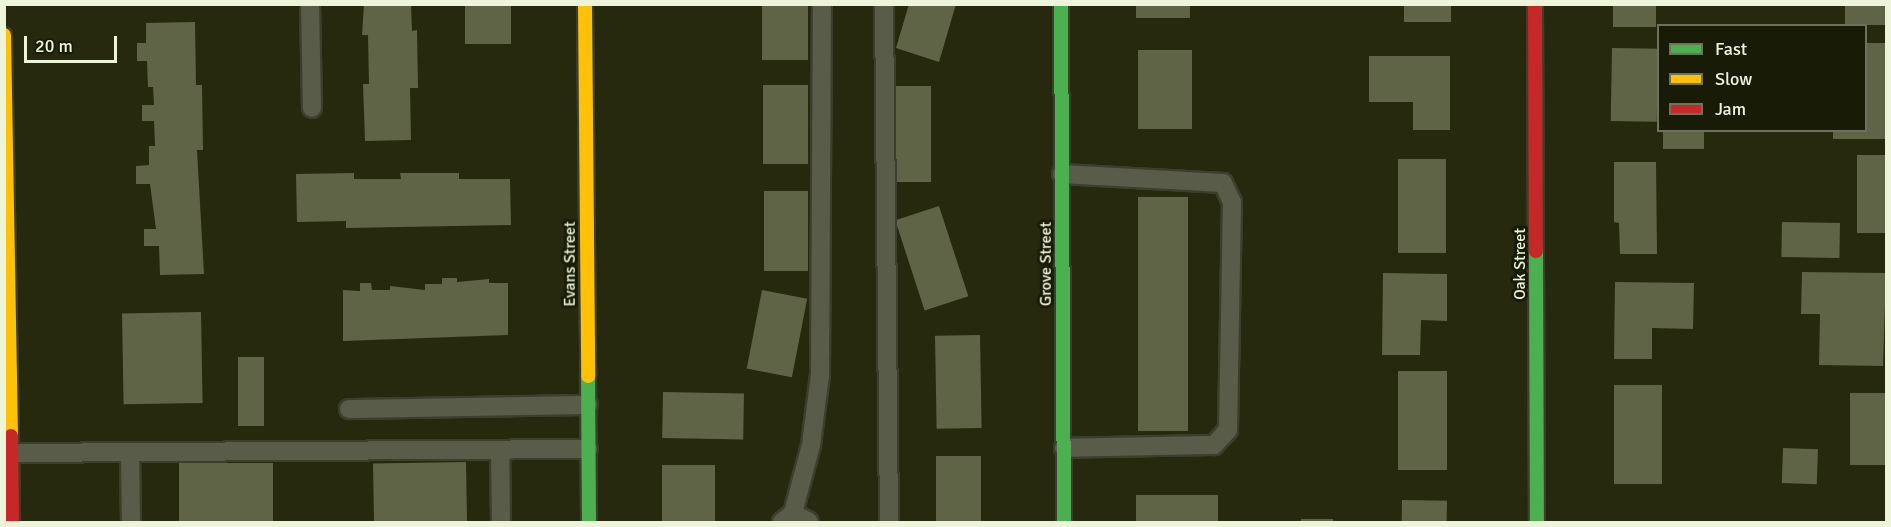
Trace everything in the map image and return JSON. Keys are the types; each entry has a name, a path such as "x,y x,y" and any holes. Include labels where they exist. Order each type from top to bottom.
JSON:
{"street":[{"name":"Evans Street","path":"585,4 589,522"},
{"name":"Grove Street","path":"1061,4 1064,522"},
{"name":"Oak Street","path":"1535,4 1537,522"},
{"path":"4,35 11,453 8,489 12,522"}],"lane":[{"path":"310,4 312,108"},
{"path":"795,519 811,445 820,375 822,4"},
{"path":"884,4 889,522"},
{"path":"1062,174 1223,183 1232,202 1228,430 1214,445 1064,448"},
{"path":"349,409 588,405"},
{"path":"11,453 588,449"},
{"path":"500,450 501,522"},
{"path":"130,452 131,522"}],"building":[{"path":"364,4 411,4 412,31 417,30 418,88 410,88 411,140 365,141 363,84 369,84 368,35 362,35"},
{"path":"465,4 511,4 511,44 465,44"},
{"path":"762,4 808,4 808,60 762,60"},
{"path":"909,4 956,4 939,62 896,48"},
{"path":"1136,4 1190,4 1190,18 1136,18"},
{"path":"1404,4 1451,4 1451,22 1404,22"},
{"path":"1845,4 1886,4 1886,25 1845,24"},
{"path":"1613,5 1656,5 1656,27 1613,27"},
{"path":"195,22 196,85 202,85 203,150 197,150 204,274 160,275 159,246 144,246 144,229 156,229 150,184 136,184 136,166 149,165 149,146 155,146 154,121 142,121 142,105 154,105 153,87 148,87 147,61 137,61 137,43 146,43 146,23"},
{"path":"1867,43 1886,43 1886,139 1833,139 1833,132 1867,132"},
{"path":"1612,48 1657,49 1657,122 1611,121"},
{"path":"1138,50 1192,50 1192,129 1138,129"},
{"path":"1369,56 1450,56 1450,130 1413,130 1413,102 1369,102"},
{"path":"763,85 808,85 808,164 763,164"},
{"path":"887,86 931,86 931,182 887,182"},
{"path":"1663,132 1704,132 1704,149 1663,149"},
{"path":"1857,155 1886,155 1886,233 1857,233"},
{"path":"1398,159 1446,159 1446,253 1398,253"},
{"path":"1614,162 1656,162 1657,254 1620,254 1619,223 1614,222"},
{"path":"354,173 354,179 401,179 400,173 459,173 459,179 510,179 511,225 346,228 346,221 297,222 296,174"},
{"path":"764,191 808,191 808,271 764,271"},
{"path":"1138,197 1188,197 1188,431 1138,431"},
{"path":"939,206 968,296 925,311 895,220"},
{"path":"1782,222 1840,223 1839,258 1781,257"},
{"path":"1802,272 1886,273 1883,366 1819,365 1820,314 1801,314"},
{"path":"1383,273 1447,274 1447,321 1421,320 1420,355 1382,355"},
{"path":"442,278 457,278 457,282 489,279 489,283 508,283 508,335 343,341 343,290 360,291 360,283 371,283 372,290 390,290 390,286 425,290 425,284 442,284"},
{"path":"1615,282 1694,283 1693,329 1652,328 1652,359 1614,359"},
{"path":"762,290 807,299 792,377 747,369"},
{"path":"201,312 203,403 124,404 122,313"},
{"path":"980,335 982,428 937,429 935,336"},
{"path":"238,357 264,357 264,426 238,426"},
{"path":"1398,371 1447,371 1447,470 1398,470"},
{"path":"1614,385 1662,385 1662,484 1614,484"},
{"path":"663,392 744,393 743,439 662,438"},
{"path":"1850,393 1886,393 1886,465 1850,465"},
{"path":"1783,448 1818,449 1817,484 1782,483"},
{"path":"936,456 981,456 981,522 936,522"},
{"path":"466,462 467,522 374,522 373,464"},
{"path":"179,463 273,463 273,522 179,522"},
{"path":"662,465 715,465 715,522 662,522"},
{"path":"1136,495 1218,495 1218,522 1136,522"},
{"path":"1402,500 1447,501 1447,522 1402,522"},
{"path":"1301,519 1333,519 1333,522 1301,522"}],"traffic: fast":[{"path":"1061,4 1064,522"},
{"path":"1536,251 1537,522"},
{"path":"588,376 589,522"}],"traffic: slow":[{"path":"585,4 588,376"},
{"path":"4,35 11,436"}],"traffic: jam":[{"path":"1535,4 1536,251"},
{"path":"11,436 12,522"}]}
